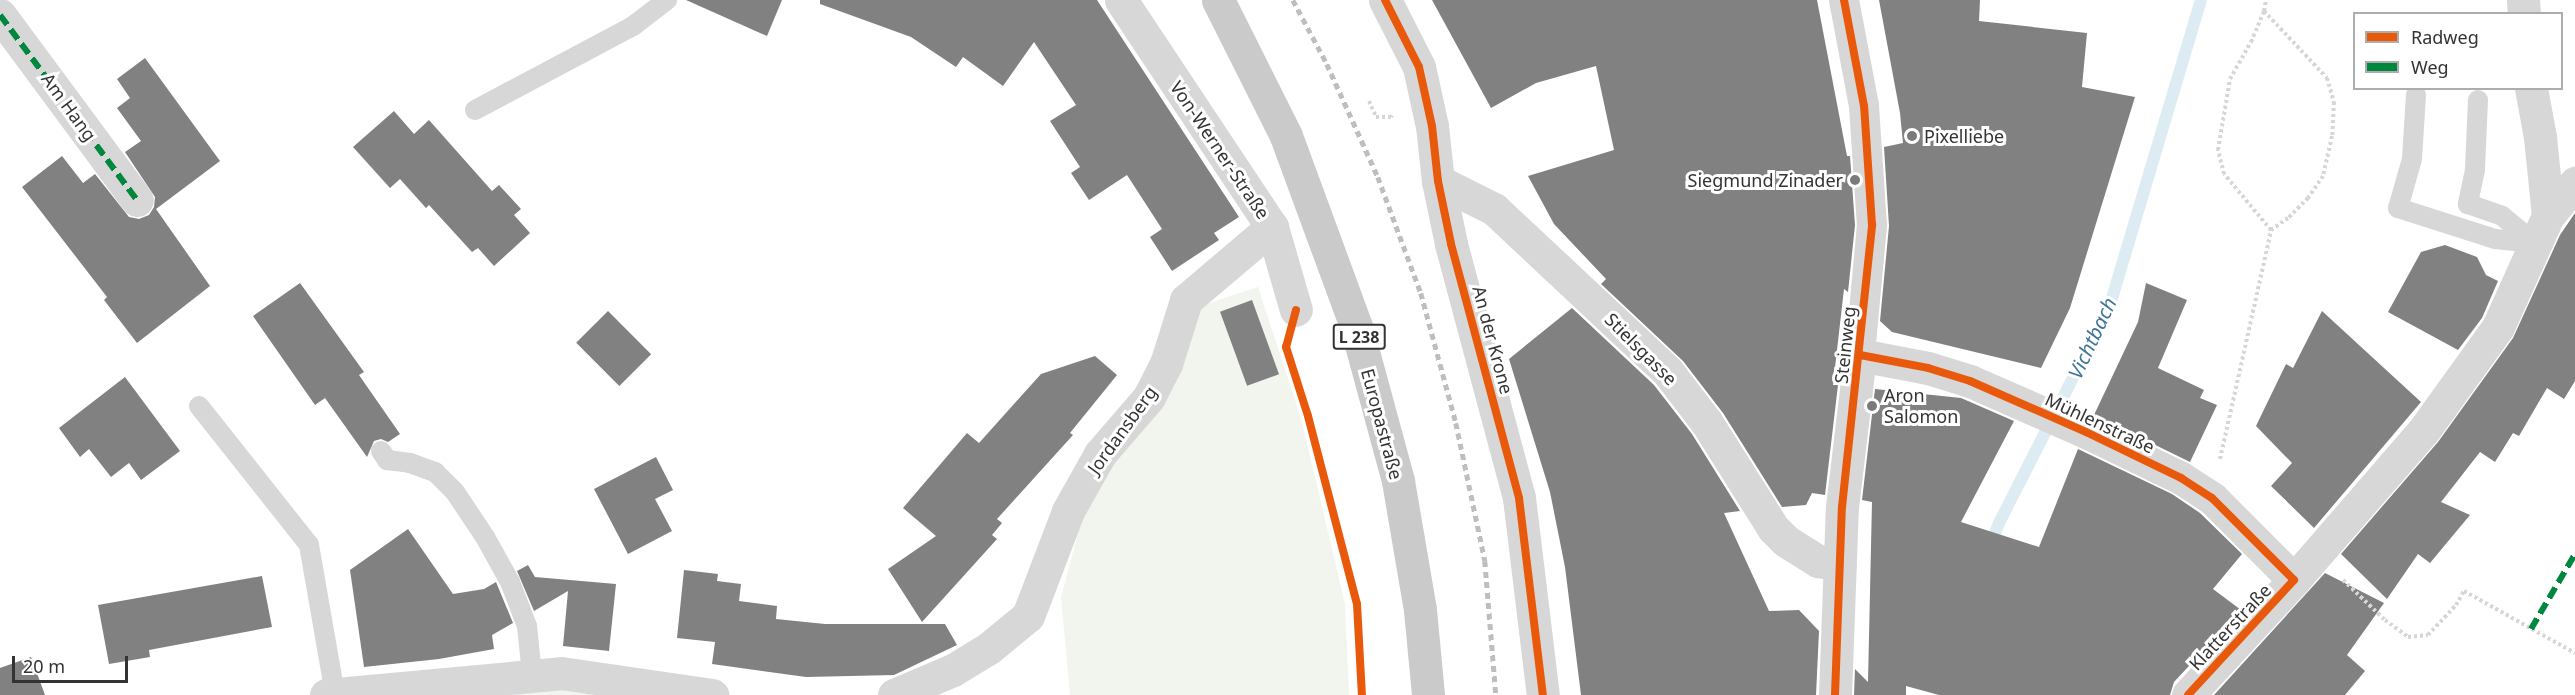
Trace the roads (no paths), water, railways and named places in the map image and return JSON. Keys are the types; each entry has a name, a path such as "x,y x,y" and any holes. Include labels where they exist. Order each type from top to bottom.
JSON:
{"main road":[{"name":"Europastraße","path":"1218,0 1286,136 1356,326 1398,481 1420,610 1428,695"}],"street":[{"name":"Von-Werner-Straße","path":"1121,0 1272,227 1296,310"},
{"name":"An der Krone","path":"1384,0 1419,67 1432,126 1438,181 1451,244 1519,498 1543,695"},
{"name":"Steinweg","path":"1835,695 1842,507 1860,355 1872,225 1864,106 1844,0"},
{"name":"Am Hang","path":"0,15 137,200"},
{"path":"2531,90 2540,137 2541,230"},
{"name":"Stielsgasse","path":"1438,181 1494,209 1668,372 1707,423 1773,528 1786,541 1818,561 1840,565"},
{"name":"Klatterstraße","path":"2188,695 2304,569 2424,430 2498,327 2541,230 2575,183"},
{"name":"Jordansberg","path":"894,695 953,670 989,648 1028,616 1068,512 1100,453 1149,397 1166,364 1186,300 1272,227"},
{"name":"Mühlenstraße","path":"1860,355 1950,374 2086,432 2181,478 2212,498 2304,569"},
{"path":"330,694 561,673 712,695"}],"lane":[{"path":"475,110 633,26 667,0"},
{"path":"2416,94 2412,159 2398,208 2495,238 2541,230"},
{"path":"2478,100 2475,171 2468,204 2541,230"},
{"path":"199,406 309,545 330,694"},
{"path":"381,451 387,460 435,472 455,492 485,537 510,582 527,626 532,675"}],"waterway":[{"name":"Vichtbach","path":"1989,548 1999,523 2110,305 2201,0"}],"railway":[{"path":"1293,0 1327,64 1378,177 1421,293 1456,423 1485,561 1496,695"}],"place":[{"name":"Pixelliebe","path":"1912,136"},
{"name":"Siegmund Zinader","path":"1855,180"},
{"name":"Aron Salomon","path":"1872,406"}]}
